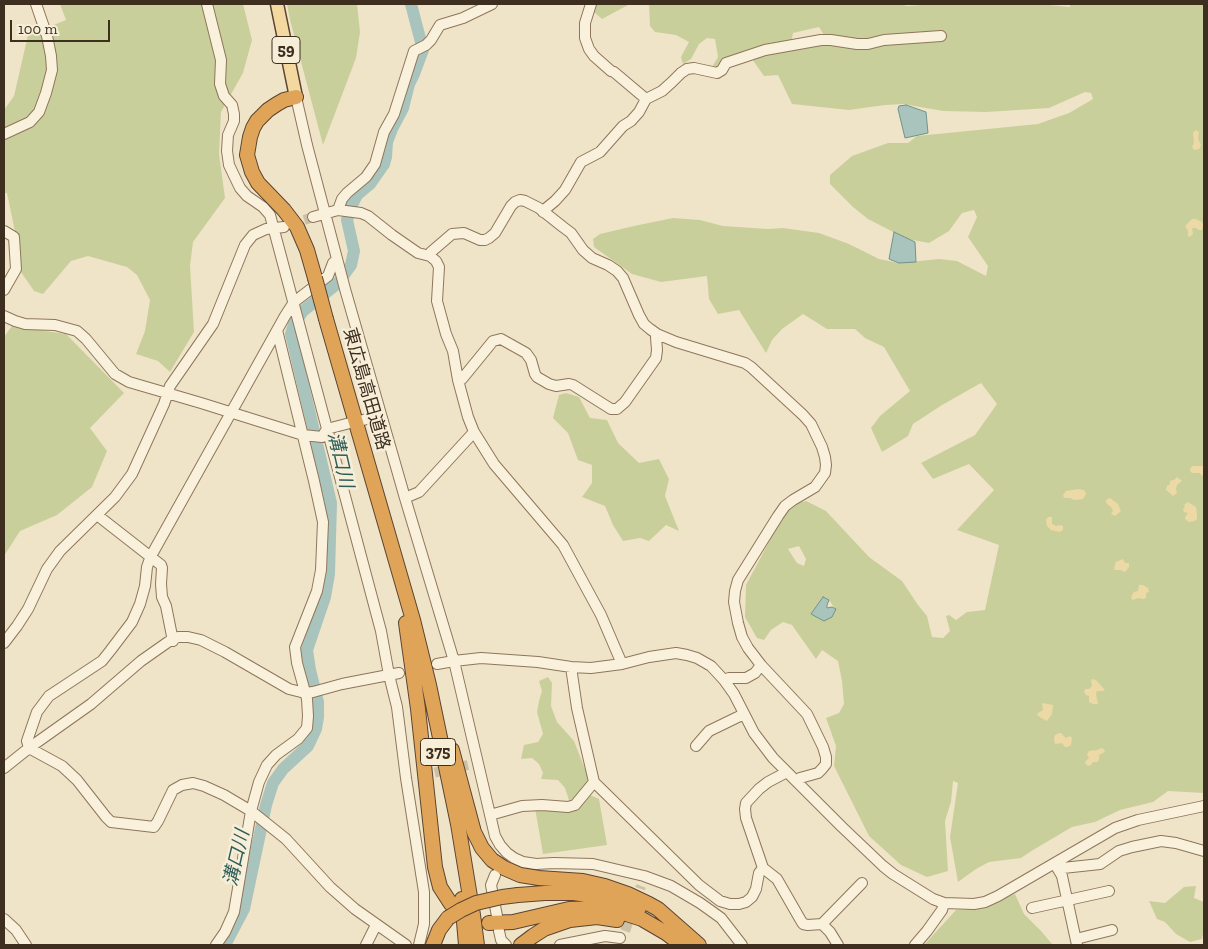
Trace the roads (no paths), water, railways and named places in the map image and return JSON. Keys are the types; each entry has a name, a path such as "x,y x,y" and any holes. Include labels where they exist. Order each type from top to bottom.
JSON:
{"highway":[{"name":"東広島高田道路","path":"296,97 277,104 257,121 252,128 247,155 252,172 263,188 290,218 302,237 307,250 390,538"},
{"name":"375","path":"390,538 446,791 468,911"},
{"name":"375","path":"390,538 413,620 451,785 468,911"},
{"path":"401,594 418,709 435,867 440,887 451,904"},
{"path":"413,620 453,751 472,824 486,855 497,865 520,875 583,881 618,890 658,909 681,939"},
{"path":"434,945 439,930 448,918 476,903 518,895 560,893 600,897 643,910 666,921 681,939"},
{"path":"495,923 513,922 569,909 599,908 614,910 642,919 681,939"},
{"path":"466,945 468,911"},
{"path":"468,911 477,945"},
{"path":"521,945 533,936 556,924 570,920 597,917 624,922 699,945"}],"main road":[{"name":"59","path":"277,4 296,97"}],"street":[{"path":"4,134 30,122 38,112 46,93 52,70 48,36 36,4"},
{"path":"207,4 221,60 220,84 224,96 232,105 234,114 234,121 228,135 227,151 229,165 240,188 247,196 263,207 278,228 301,330 394,674 406,778 424,892 424,924 419,945"},
{"path":"341,210 342,199 366,177 375,164 384,132 394,114 414,51 426,45 440,25 463,18 492,4"},
{"path":"591,4 585,23 585,38 589,49 611,71 646,99"},
{"path":"543,212 565,190 581,162 600,152 639,112 646,99 662,91 687,69 694,68 717,73 722,70 726,63 765,50 821,40 868,44 884,40 941,36"},
{"path":"296,97 345,289 404,498 454,661 473,765 490,814 495,836 504,853 523,862 536,864 554,862 593,864 642,881 670,886 700,903 721,918 742,945"},
{"path":"430,256 431,252 452,234 464,233 480,240 489,238 495,233 511,206 515,202 525,200 539,208 571,233 592,258 617,271 623,278 644,324 657,334 676,342 751,366 811,424 823,452 826,465 821,480 815,487 793,500 778,516 738,580 734,602 742,637 748,648 761,666 807,714 823,747 826,764 818,773 796,781"},
{"path":"312,217 341,210 368,216 418,253 430,256 436,261 439,267 437,302 453,351 458,380 474,432 494,464 563,545 601,615 622,664"},
{"path":"4,643 18,626 47,569 60,551 115,497 132,474 170,386 213,324 245,245 254,235 266,229 278,228"},
{"path":"4,231 14,238 16,268 4,290"},
{"path":"337,259 333,263 328,276 294,302 277,330 151,556 146,567 145,586 140,604 132,622 102,661 49,696 37,712 27,741 29,748 62,766 77,780 111,822 154,826 158,822 173,790 182,785 193,783 224,795 251,812 286,839 330,887 355,909 406,945"},
{"path":"4,316 15,322 55,325 77,331 115,374 129,382 303,435 322,437 327,429 350,423"},
{"path":"216,945 225,932 234,912 258,782 267,765 298,739 306,728 308,716 295,647 317,591 321,570 323,522 277,330"},
{"path":"458,380 462,379 493,341 500,339 526,353 531,360 534,374 537,377 556,386 573,385 611,410 617,409 625,402 656,358 657,334"},
{"path":"363,420 381,415"},
{"path":"404,498 419,492 474,432"},
{"path":"97,515 161,565 160,584 162,597 166,606 173,640"},
{"path":"4,768 90,704 141,661 178,637 201,640 289,688 305,693 394,674"},
{"path":"437,664 480,658 591,668 622,664 663,655 676,654 697,658 711,666 724,680 762,744 796,781 883,866 933,899 944,903 974,904 985,902 1056,866 1100,835 1125,823 1204,806"},
{"path":"724,680 729,678 746,678 755,673 761,666"},
{"path":"571,667 577,708 594,782 699,885 720,901 730,904 746,902 752,897 756,889 759,873 763,868"},
{"path":"696,746 709,731 744,714"},
{"path":"787,772 759,788 746,803 746,818 763,868 777,879 803,924 808,925 822,924 862,883"},
{"path":"406,778 419,776"},
{"path":"490,814 522,806 568,807 575,805 594,782"},
{"path":"1056,866 1063,868 1100,864 1119,851 1161,841 1204,851"},
{"path":"1056,866 1062,876 1077,942 1112,930"},
{"path":"495,875 491,885 495,923 506,945"},
{"path":"1032,908 1109,892"},
{"path":"713,912 720,901"},
{"path":"915,945 942,910 944,903"},
{"path":"4,919 16,930 26,945"},
{"path":"822,924 830,932 838,945"},
{"path":"366,945 376,925"},
{"path":"560,945 605,936 622,938"}],"water":[{"path":"906,105 926,112 928,133 905,138 898,109 899,106"},
{"path":"894,232 915,242 916,262 899,263 889,259"},
{"path":"823,597 829,600 827,608 832,607 836,609 832,617 824,621 811,614"}],"waterway":[{"name":"溝口川","path":"225,945 244,909 266,805 273,783 283,769 308,746 316,729 318,717 318,702 307,650 325,597 329,574 331,503 291,334 294,324 303,311 338,283 351,265 354,251 347,220 352,205 357,195 370,184 384,164 387,142 403,108 409,84 423,50 411,4"}],"tunnel":[{"path":"290,225 313,217"},
{"path":"420,776 468,765"},
{"path":"625,931 641,886"}]}
